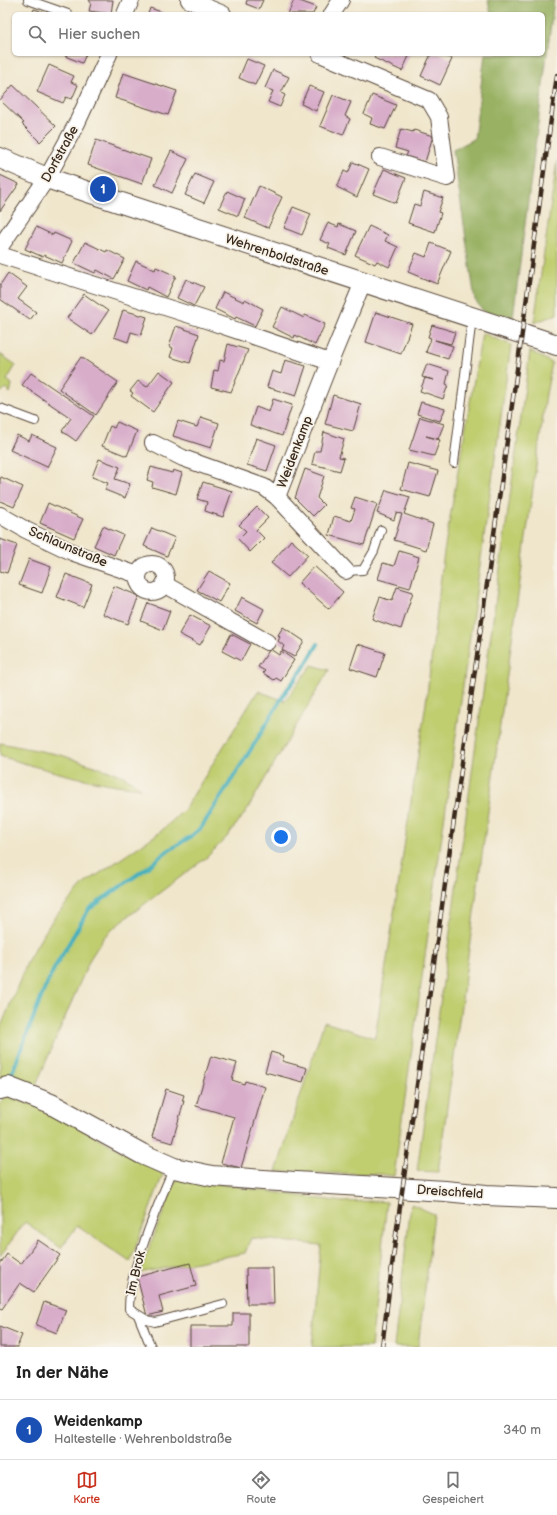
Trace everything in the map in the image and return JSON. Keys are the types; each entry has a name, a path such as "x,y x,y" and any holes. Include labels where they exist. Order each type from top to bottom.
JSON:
{"street":[{"path":"126,12 131,0"},
{"path":"189,0 218,12"},
{"path":"333,12 341,0"},
{"name":"Dorfstraße","path":"0,247 47,178 77,123 108,56"},
{"path":"325,56 429,100 439,117 447,178 380,157"},
{"name":"Wehrenboldstraße","path":"0,158 47,178 557,345"},
{"path":"0,255 203,319 330,362"},
{"name":"Weidenkamp","path":"277,497 363,282"},
{"name":"Weidenkamp","path":"153,443 183,458 264,487 277,497 346,571"},
{"name":"Schlaunstraße","path":"0,515 26,530 74,553 138,575 140,584 146,590 156,591 164,584 267,642"},
{"path":"0,1088 8,1087 51,1104 142,1154 174,1168"},
{"name":"Dreischfeld","path":"174,1168 212,1176 486,1195 557,1198"}],"lane":[{"path":"28,0 62,12"},
{"path":"454,463 472,318"},
{"path":"0,408 35,421"},
{"path":"346,571 363,570 374,551 381,530"},
{"name":"Im Brok","path":"174,1168 160,1198 136,1264 129,1295 130,1309 147,1320 155,1322 223,1304"},
{"path":"138,1314 151,1347"}],"green space":[{"path":"488,0 554,0 513,317 505,315 505,318 484,312 475,300 453,150 474,139 485,56 545,56 545,12 491,12"},
{"path":"557,161 557,314 534,323"},
{"path":"482,333 511,345 394,1176 379,1174 276,1172 324,1022 375,1038 426,703 444,552"},
{"path":"530,351 552,363 546,394 438,1172 417,1171"},
{"path":"0,354 16,365 7,380 12,384 10,393 6,388 0,393"},
{"path":"312,665 329,670 245,813 226,838 207,857 122,921 104,937 90,959 36,1085 10,1079 0,1081 0,1029 29,958 53,919 84,884 160,832 184,810 258,691 285,701"},
{"path":"0,743 61,755 124,776 141,788 70,776 0,756"},
{"path":"4,1095 48,1110 163,1174 130,1262 77,1226 61,1248 25,1222 0,1256 0,1105"},
{"path":"177,1178 342,1202 387,1202 371,1347 312,1347 321,1245 251,1238 245,1253 139,1273"},
{"path":"411,1204 434,1214 418,1347 394,1347"}],"building":[{"path":"89,0 113,0 111,12 89,11 91,3"},
{"path":"247,0 263,0 259,9 246,4"},
{"path":"294,0 316,7 314,12 289,12"},
{"path":"150,8 161,12 149,12"},
{"path":"34,9 42,12 33,12"},
{"path":"65,56 85,56 82,63"},
{"path":"375,56 409,56 402,71 374,58"},
{"path":"430,56 445,56 452,59 440,85 421,76"},
{"path":"247,59 264,66 255,85 239,78"},
{"path":"49,65 74,76 71,82 78,85 72,99 66,97 63,103 37,92"},
{"path":"273,70 289,77 281,93 285,95 280,107 268,102 273,91 265,88"},
{"path":"123,73 177,91 168,115 115,98"},
{"path":"13,85 56,126 40,142 22,124 24,123 0,100"},
{"path":"309,86 324,92 316,111 301,104"},
{"path":"333,95 351,102 345,116 350,119 343,135 320,126"},
{"path":"372,95 396,105 385,129 370,124 372,118 364,114"},
{"path":"401,129 413,132 414,130 433,136 425,162 406,156 408,152 395,148"},
{"path":"96,140 151,159 142,184 88,165"},
{"path":"171,151 188,159 172,193 155,185"},
{"path":"353,162 369,169 357,197 337,187 344,171 348,173"},
{"path":"384,169 406,178 396,203 373,194"},
{"path":"195,174 214,182 204,203 185,195"},
{"path":"0,175 19,184 0,211"},
{"path":"259,186 282,197 268,228 245,218"},
{"path":"227,191 245,199 238,216 219,208"},
{"path":"424,192 443,198 438,212 441,213 435,232 408,223 414,204 420,206"},
{"path":"293,207 311,214 302,235 284,228"},
{"path":"328,223 338,227 339,224 356,231 346,255 328,248 330,244 320,240"},
{"path":"369,226 388,235 385,241 398,247 389,267 377,261 375,264 355,255"},
{"path":"36,227 53,235 54,233 72,241 62,263 25,249"},
{"path":"85,242 106,252 107,250 125,259 114,279 97,270 95,273 74,263"},
{"path":"431,243 451,251 437,284 408,272 416,253 426,257"},
{"path":"136,261 155,270 156,267 176,276 166,297 147,287 146,290 127,281"},
{"path":"8,273 27,287 18,299 36,312 30,320 0,299 0,285"},
{"path":"186,279 204,287 194,306 177,298"},
{"path":"223,292 244,302 245,299 263,309 255,326 236,317 235,319 215,309"},
{"path":"84,294 108,311 92,335 67,318"},
{"path":"282,307 304,318 305,315 325,324 315,345 295,335 294,338 272,327"},
{"path":"123,310 147,317 141,335 131,332 128,342 114,337"},
{"path":"376,312 412,324 401,354 366,342"},
{"path":"432,325 455,332 451,344 435,340 453,346 448,359 426,352 431,338 428,337"},
{"path":"176,326 199,334 190,363 170,357 173,348 169,346"},
{"path":"228,344 248,350 231,392 211,387 214,370 218,371 220,360 224,361"},
{"path":"81,357 118,382 96,415 59,389"},
{"path":"285,360 306,366 296,396 267,387 272,371 281,374"},
{"path":"427,364 449,371 446,384 448,385 443,399 420,391 425,378 434,380 422,377"},
{"path":"159,371 174,382 153,412 131,396 133,393 130,391 138,381 147,387"},
{"path":"31,373 94,416 76,441 62,431 71,418 22,385"},
{"path":"333,395 361,404 353,431 325,424"},
{"path":"273,399 292,405 282,436 250,425 256,407 269,412"},
{"path":"421,402 445,409 440,421 417,414"},
{"path":"201,417 219,423 211,448 173,436 178,421 197,427"},
{"path":"420,417 444,424 438,439 426,436 440,440 434,456 409,450"},
{"path":"117,422 137,431 127,456 102,446 110,426 114,428"},
{"path":"324,432 344,439 339,457 344,458 340,471 312,464 315,451 320,451"},
{"path":"17,435 29,441 32,435 57,447 47,467 10,450"},
{"path":"256,438 276,445 267,471 247,465"},
{"path":"99,459 120,467 115,479 130,484 125,498 105,490 108,483 92,477"},
{"path":"408,463 438,471 430,497 401,489"},
{"path":"151,467 172,473 173,470 182,473 176,494 152,487 153,482 147,480"},
{"path":"305,469 324,476 317,498 324,505 313,516 295,498"},
{"path":"1,477 23,487 14,507 0,501"},
{"path":"203,482 232,491 223,517 205,511 207,502 197,499"},
{"path":"386,490 410,497 404,514 433,524 426,550 394,540 402,514 396,513 394,520 377,513"},
{"path":"355,497 377,504 364,545 329,535 334,516 351,521 355,509 351,508"},
{"path":"48,503 83,519 74,538 40,523"},
{"path":"257,507 268,518 256,530 264,538 250,552 238,539 246,531 239,525"},
{"path":"103,526 123,535 114,555 94,546"},
{"path":"152,528 175,538 167,556 144,546"},
{"path":"0,539 17,545 7,573 0,571"},
{"path":"291,540 308,555 288,577 271,563"},
{"path":"399,551 419,557 410,588 378,579 383,563 394,566"},
{"path":"29,559 51,567 42,593 19,585"},
{"path":"314,566 343,592 329,609 299,583"},
{"path":"209,571 230,583 219,602 197,590"},
{"path":"66,574 92,584 83,607 57,597"},
{"path":"114,586 139,596 128,624 103,614"},
{"path":"397,587 413,592 401,629 372,619 380,597 392,601"},
{"path":"242,597 264,609 257,623 235,611"},
{"path":"148,603 170,611 163,630 141,621"},
{"path":"190,615 211,626 200,645 179,634"},
{"path":"283,627 304,641 294,657 282,650 284,646 278,641 280,637 278,635"},
{"path":"231,634 250,644 241,661 222,651"},
{"path":"358,644 385,653 377,677 350,668"},
{"path":"270,649 279,655 281,651 294,660 281,681 276,678 274,680 263,673 265,671 258,667"},
{"path":"271,1052 284,1056 282,1061 307,1068 303,1082 265,1072"},
{"path":"211,1056 237,1063 232,1080 244,1084 245,1081 265,1087 241,1168 221,1163 234,1117 196,1106"},
{"path":"166,1089 184,1095 182,1101 184,1101 172,1143 152,1137"},
{"path":"38,1240 60,1255 34,1292 20,1283 2,1309 0,1308 0,1264 7,1254 21,1264"},
{"path":"190,1263 196,1286 159,1296 163,1312 147,1316 137,1277"},
{"path":"246,1268 273,1268 274,1304 247,1304"},
{"path":"44,1302 66,1310 57,1333 36,1325"},
{"path":"233,1313 249,1313 249,1347 190,1347 190,1326 233,1326"},
{"path":"0,1326 22,1335 17,1347 0,1347"}],"waterway":[{"path":"10,1078 44,990 55,967 89,909 201,828 286,691 303,669 318,644"}],"railway":[{"path":"382,1347 395,1242 557,75"}],"place":[{"name":"Weidenkamp","path":"103,189"}]}
